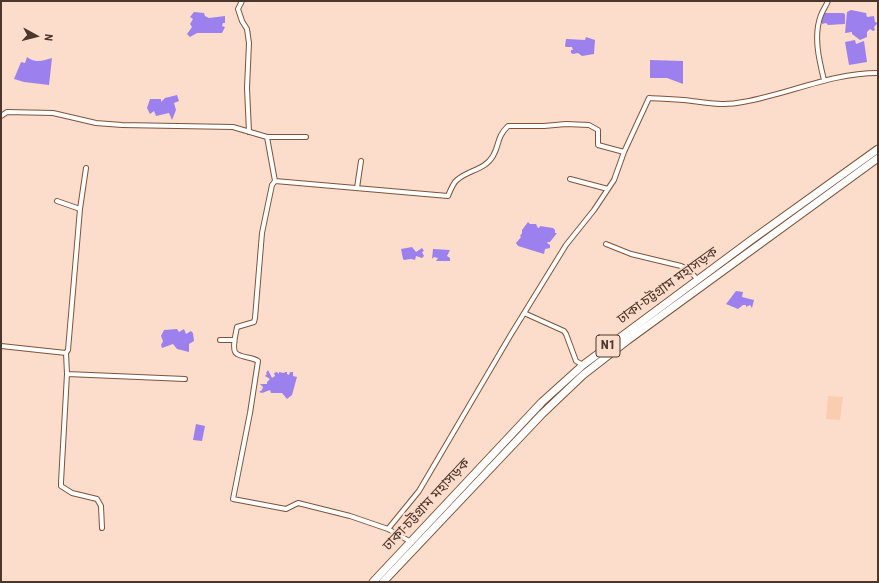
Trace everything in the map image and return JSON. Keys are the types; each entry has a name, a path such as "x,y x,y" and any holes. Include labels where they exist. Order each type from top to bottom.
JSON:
{"highway":[{"name":"ঢাকা-চট্টগ্রাম মহাসড়ক","path":"373,582 542,402 582,365 878,149"},
{"name":"ঢাকা-চট্টগ্রাম মহাসড়ক","path":"383,582 542,414 583,376 628,340 878,158"}],"street":[{"path":"242,1 238,9 246,29 248,43 247,88 249,132"},
{"path":"824,80 819,61 817,38 818,25 828,1"},
{"path":"388,529 419,491 566,245 594,210 614,180 624,152 649,98 692,101 719,105 774,95 843,75 878,73"},
{"path":"1,116 7,112 53,113 96,123 233,127 267,137 306,137"},
{"path":"275,181 448,196 456,180 479,169 493,157 500,133 508,126 544,126 566,124 589,125 598,130 598,145 624,152"},
{"path":"267,137 275,181 272,185 262,233 255,318 254,322 237,327 234,340 235,352 237,354 253,358 258,361 234,499 286,510 298,503 350,516 388,529 411,542"},
{"path":"357,188 361,161"},
{"path":"86,168 80,209 68,350 66,353 67,374 60,482 61,486 72,493 97,499 100,506 102,528"},
{"path":"570,178 608,189"},
{"path":"58,201 80,209"},
{"path":"606,244 631,254 681,266 688,269 698,281"},
{"path":"524,313 564,331 576,361 582,365"},
{"path":"220,340 234,340"},
{"path":"1,346 66,353"},
{"path":"67,374 185,379"}],"shaded area":[{"path":"851,10 866,13 867,17 874,16 875,22 878,23 874,27 875,30 873,31 870,29 867,32 867,37 860,40 852,34 852,32 845,33 847,12"},
{"path":"194,12 204,13 205,16 209,18 225,16 225,23 223,23 222,26 225,27 222,33 197,33 190,37 187,34 192,27 190,24 193,19 190,17"},
{"path":"824,13 845,14 845,24 822,24"},
{"path":"586,37 595,40 594,54 582,56 578,53 573,54 571,53 571,50 573,50 572,47 565,46 566,39 585,40"},
{"path":"855,40 856,44 864,41 867,62 849,65 845,42"},
{"path":"27,57 39,61 52,58 49,85 24,82 14,79 21,62 25,63"},
{"path":"650,60 683,61 683,84 667,78 650,78"},
{"path":"177,95 179,101 174,103 176,110 172,120 169,113 156,116 154,111 150,114 147,108 150,99 161,99 161,102 165,98"},
{"path":"528,222 530,224 536,224 538,228 540,226 553,228 555,233 557,233 550,242 547,243 550,245 550,248 545,249 544,254 518,246 516,243 521,237 522,230"},
{"path":"412,247 416,252 422,248 424,251 422,252 424,256 422,258 416,256 415,260 404,260 401,249"},
{"path":"433,249 450,250 447,256 450,258 450,261 436,261 438,258 434,257 432,259"},
{"path":"736,291 743,292 742,297 754,300 752,308 750,305 746,307 746,305 743,305 738,309 726,304"},
{"path":"177,329 179,332 184,329 186,334 191,331 193,333 194,341 189,344 189,352 177,349 173,344 162,348 161,345 163,341 161,336 164,330"},
{"path":"268,370 272,378 275,376 274,373 277,372 279,374 279,372 287,372 289,375 290,372 293,372 293,376 297,377 292,395 287,399 282,393 271,393 270,390 262,393 259,392 263,387 260,384 267,384 270,379 265,376"},
{"path":"828,396 843,397 840,420 826,419"},
{"path":"196,424 205,426 202,441 193,440"}]}
